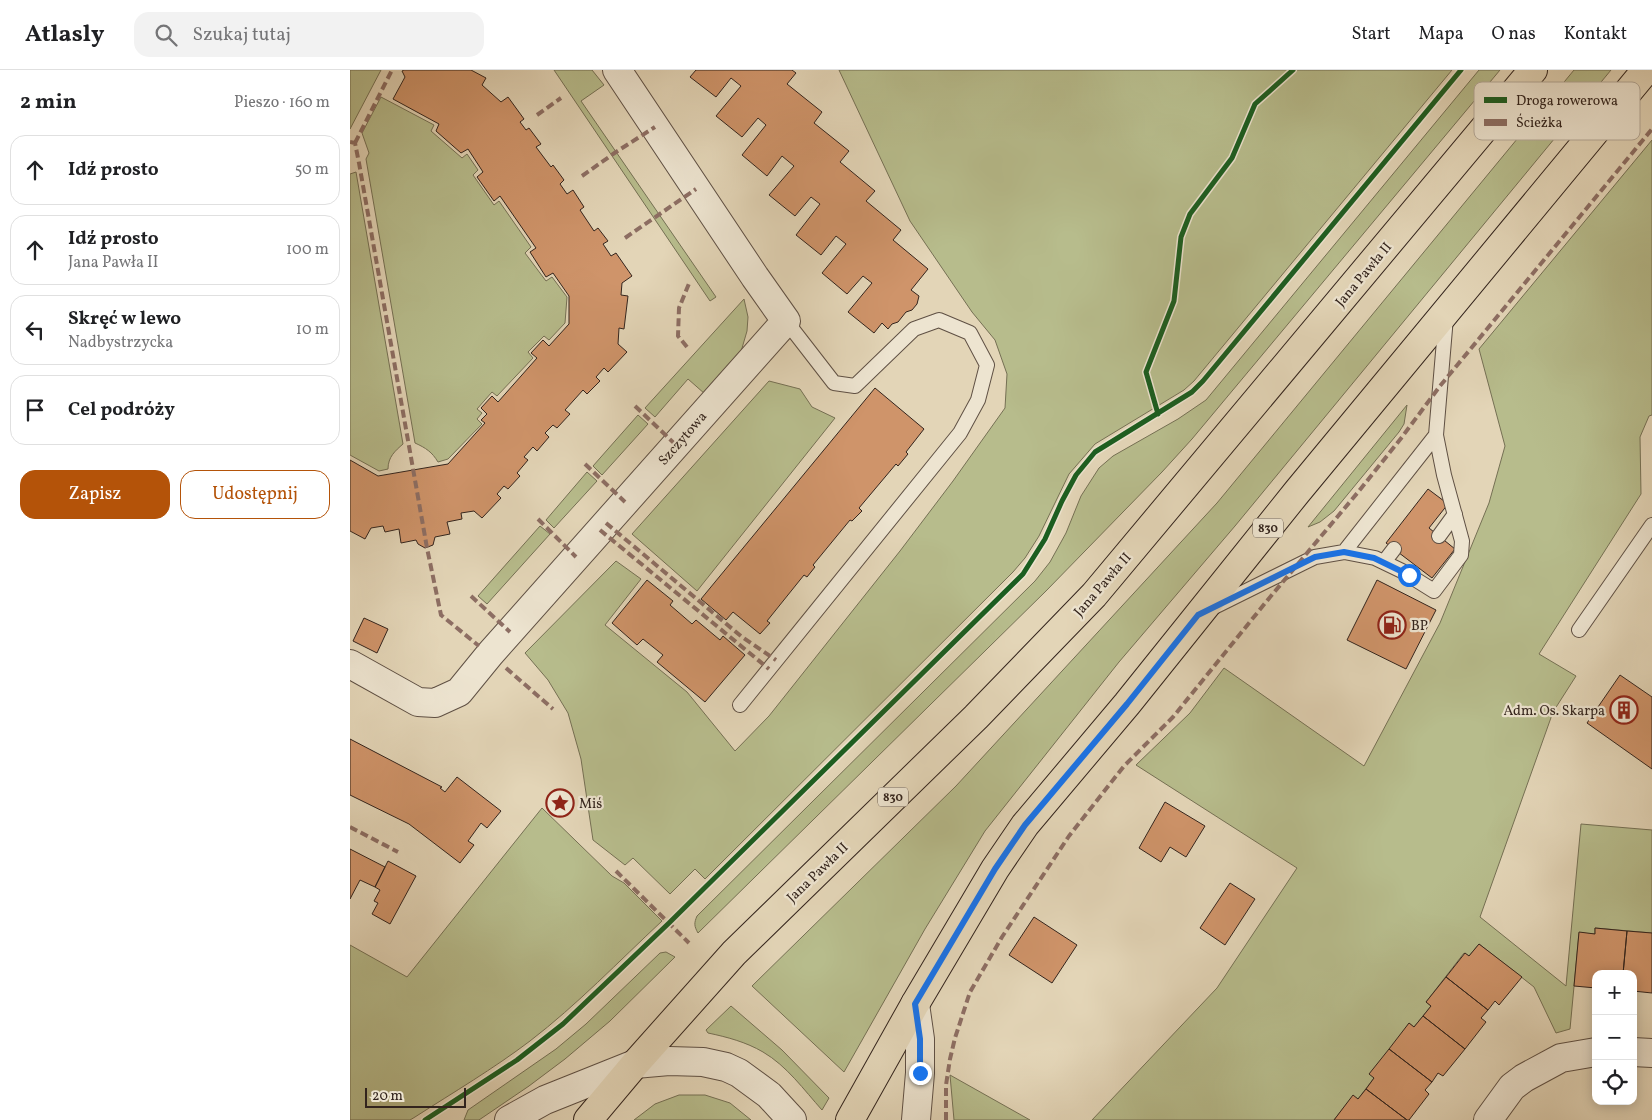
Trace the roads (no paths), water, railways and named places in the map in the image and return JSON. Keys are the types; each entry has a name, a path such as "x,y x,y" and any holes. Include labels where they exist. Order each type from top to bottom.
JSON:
{"main road":[{"name":"Jana Pawła II","path":"1523,82 1533,70"},
{"name":"830","path":"1636,82 1646,70"},
{"name":"Jana Pawła II","path":"635,1064 734,953 976,717 1094,595 1474,140"},
{"name":"830","path":"850,1120 915,1004 995,869 1025,825 1127,704 1297,492 1588,140"},
{"name":"830","path":"588,1120 635,1064"}],"street":[{"path":"617,70 749,269 786,321"},
{"name":"Szczytowa","path":"350,664 418,702 436,703 459,692 490,654 786,321"},
{"path":"915,1004 920,1039 920,1073 916,1120"},
{"path":"1637,1052 1652,1053"},
{"path":"1488,1120 1512,1087 1524,1078 1561,1058 1592,1053"},
{"path":"509,1120 545,1100 635,1064 670,1061 703,1062 726,1067 739,1073 769,1095 792,1120"}],"lane":[{"path":"1198,615 1315,557 1344,552 1374,558 1412,570 1434,591 1461,555 1462,541 1446,483 1436,435 1447,312"},
{"path":"740,705 960,433 978,400 987,365 970,333 939,320 914,329 855,386 834,383 786,321"},
{"path":"1344,552 1436,435"},
{"path":"1437,496 1446,483"},
{"path":"1439,536 1455,514"},
{"path":"1579,630 1652,525"},
{"path":"1384,562 1394,549"}],"place":[{"name":"BP","path":"1392,625"},
{"name":"Adm. Os. Skarpa","path":"1624,710"},
{"name":"Miś","path":"560,803"}]}
